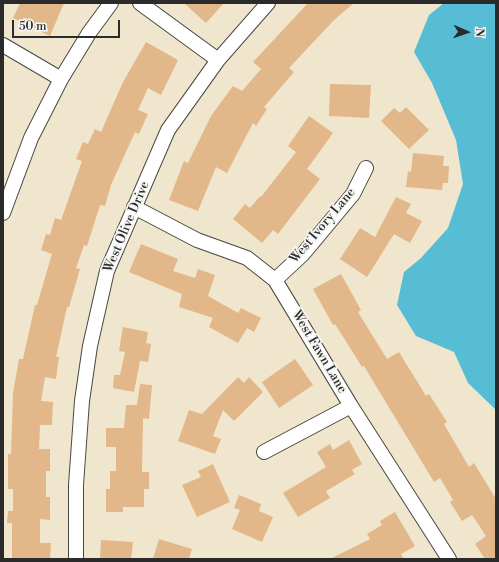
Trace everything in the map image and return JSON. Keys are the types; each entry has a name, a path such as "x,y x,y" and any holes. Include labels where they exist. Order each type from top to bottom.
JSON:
{"street":[{"path":"3,213 31,138 61,79 89,33 111,3"},
{"path":"140,3 218,60"},
{"name":"West Olive Drive","path":"76,559 76,484 82,401 90,346 107,271 168,130 218,60 268,3"},
{"path":"3,45 61,79"},
{"name":"West Ivory Lane","path":"275,280 303,254 353,194 366,168"},
{"name":"West Fawn Lane","path":"134,207 197,240 247,258 275,280 351,406 448,559"},
{"path":"264,452 351,406"}],"water":[{"path":"444,3 496,3 496,410 468,383 454,352 416,336 397,305 404,272 421,258 448,228 463,184 456,140 432,83 414,52 429,15"}],"building":[{"path":"20,3 64,3 50,36 13,18"},
{"path":"184,3 224,3 206,23"},
{"path":"308,3 354,3 334,20 289,68 294,72 264,107 267,109 256,126 253,123 227,173 216,167 198,211 169,200 184,161 188,163 211,116 233,86 242,91 261,69 253,62"},
{"path":"146,42 178,60 161,95 148,88 138,110 148,114 139,134 135,132 111,185 105,206 100,205 87,246 84,245 76,268 80,269 69,307 67,307 56,357 59,357 56,379 45,377 41,401 53,402 52,425 40,425 39,449 50,449 50,471 46,471 46,497 50,497 50,520 40,519 40,543 51,543 50,559 12,559 12,523 7,523 8,511 13,511 13,489 8,489 8,454 11,454 13,393 19,359 23,359 35,305 37,305 52,254 41,250 46,234 50,235 55,218 61,220 82,161 76,159 83,142 88,144 95,129 101,132 123,82"},
{"path":"330,84 371,85 369,118 329,116"},
{"path":"406,107 429,130 409,149 381,121 394,108 400,113"},
{"path":"309,116 333,133 307,169 320,179 278,234 273,230 262,243 233,219 245,204 250,208 260,196 261,197 296,152 288,146"},
{"path":"413,153 444,156 443,166 449,166 448,183 443,183 442,190 406,187 408,171 411,172"},
{"path":"396,197 411,204 406,213 422,221 410,243 394,234 367,277 340,259 360,228 375,237"},
{"path":"141,244 178,259 173,271 195,278 198,269 215,275 208,296 238,313 241,308 261,318 254,332 247,328 238,343 209,327 213,318 179,307 182,294 129,272"},
{"path":"341,274 361,310 358,312 387,359 399,352 426,396 429,394 447,422 444,424 469,467 474,463 496,499 496,559 485,559 475,544 486,536 472,515 462,521 450,502 453,500 440,478 434,482 364,366 362,367 335,324 333,325 313,289"},
{"path":"123,327 148,332 146,343 151,344 148,362 140,361 134,392 113,388 114,375 120,375 125,352 119,351"},
{"path":"295,359 313,385 279,408 262,382"},
{"path":"238,377 244,383 249,377 263,392 234,421 223,410 213,436 221,439 215,454 178,441 189,410 202,414"},
{"path":"140,384 152,385 149,419 143,418 142,472 149,472 149,489 144,489 144,507 123,507 123,512 106,512 106,489 110,489 110,471 116,471 116,447 106,447 106,428 124,428 126,405 137,405"},
{"path":"349,440 362,464 352,470 355,474 326,491 330,498 298,517 283,493 326,467 317,452 330,444 333,450"},
{"path":"213,464 230,502 197,517 182,485 201,477 198,471"},
{"path":"239,495 261,504 259,511 273,517 262,542 232,529 240,510 234,508"},
{"path":"395,512 415,546 401,554 404,559 330,559 370,539 367,534 382,525 380,521"},
{"path":"159,539 192,549 189,559 153,559"},
{"path":"101,540 133,542 131,559 100,559"}]}
